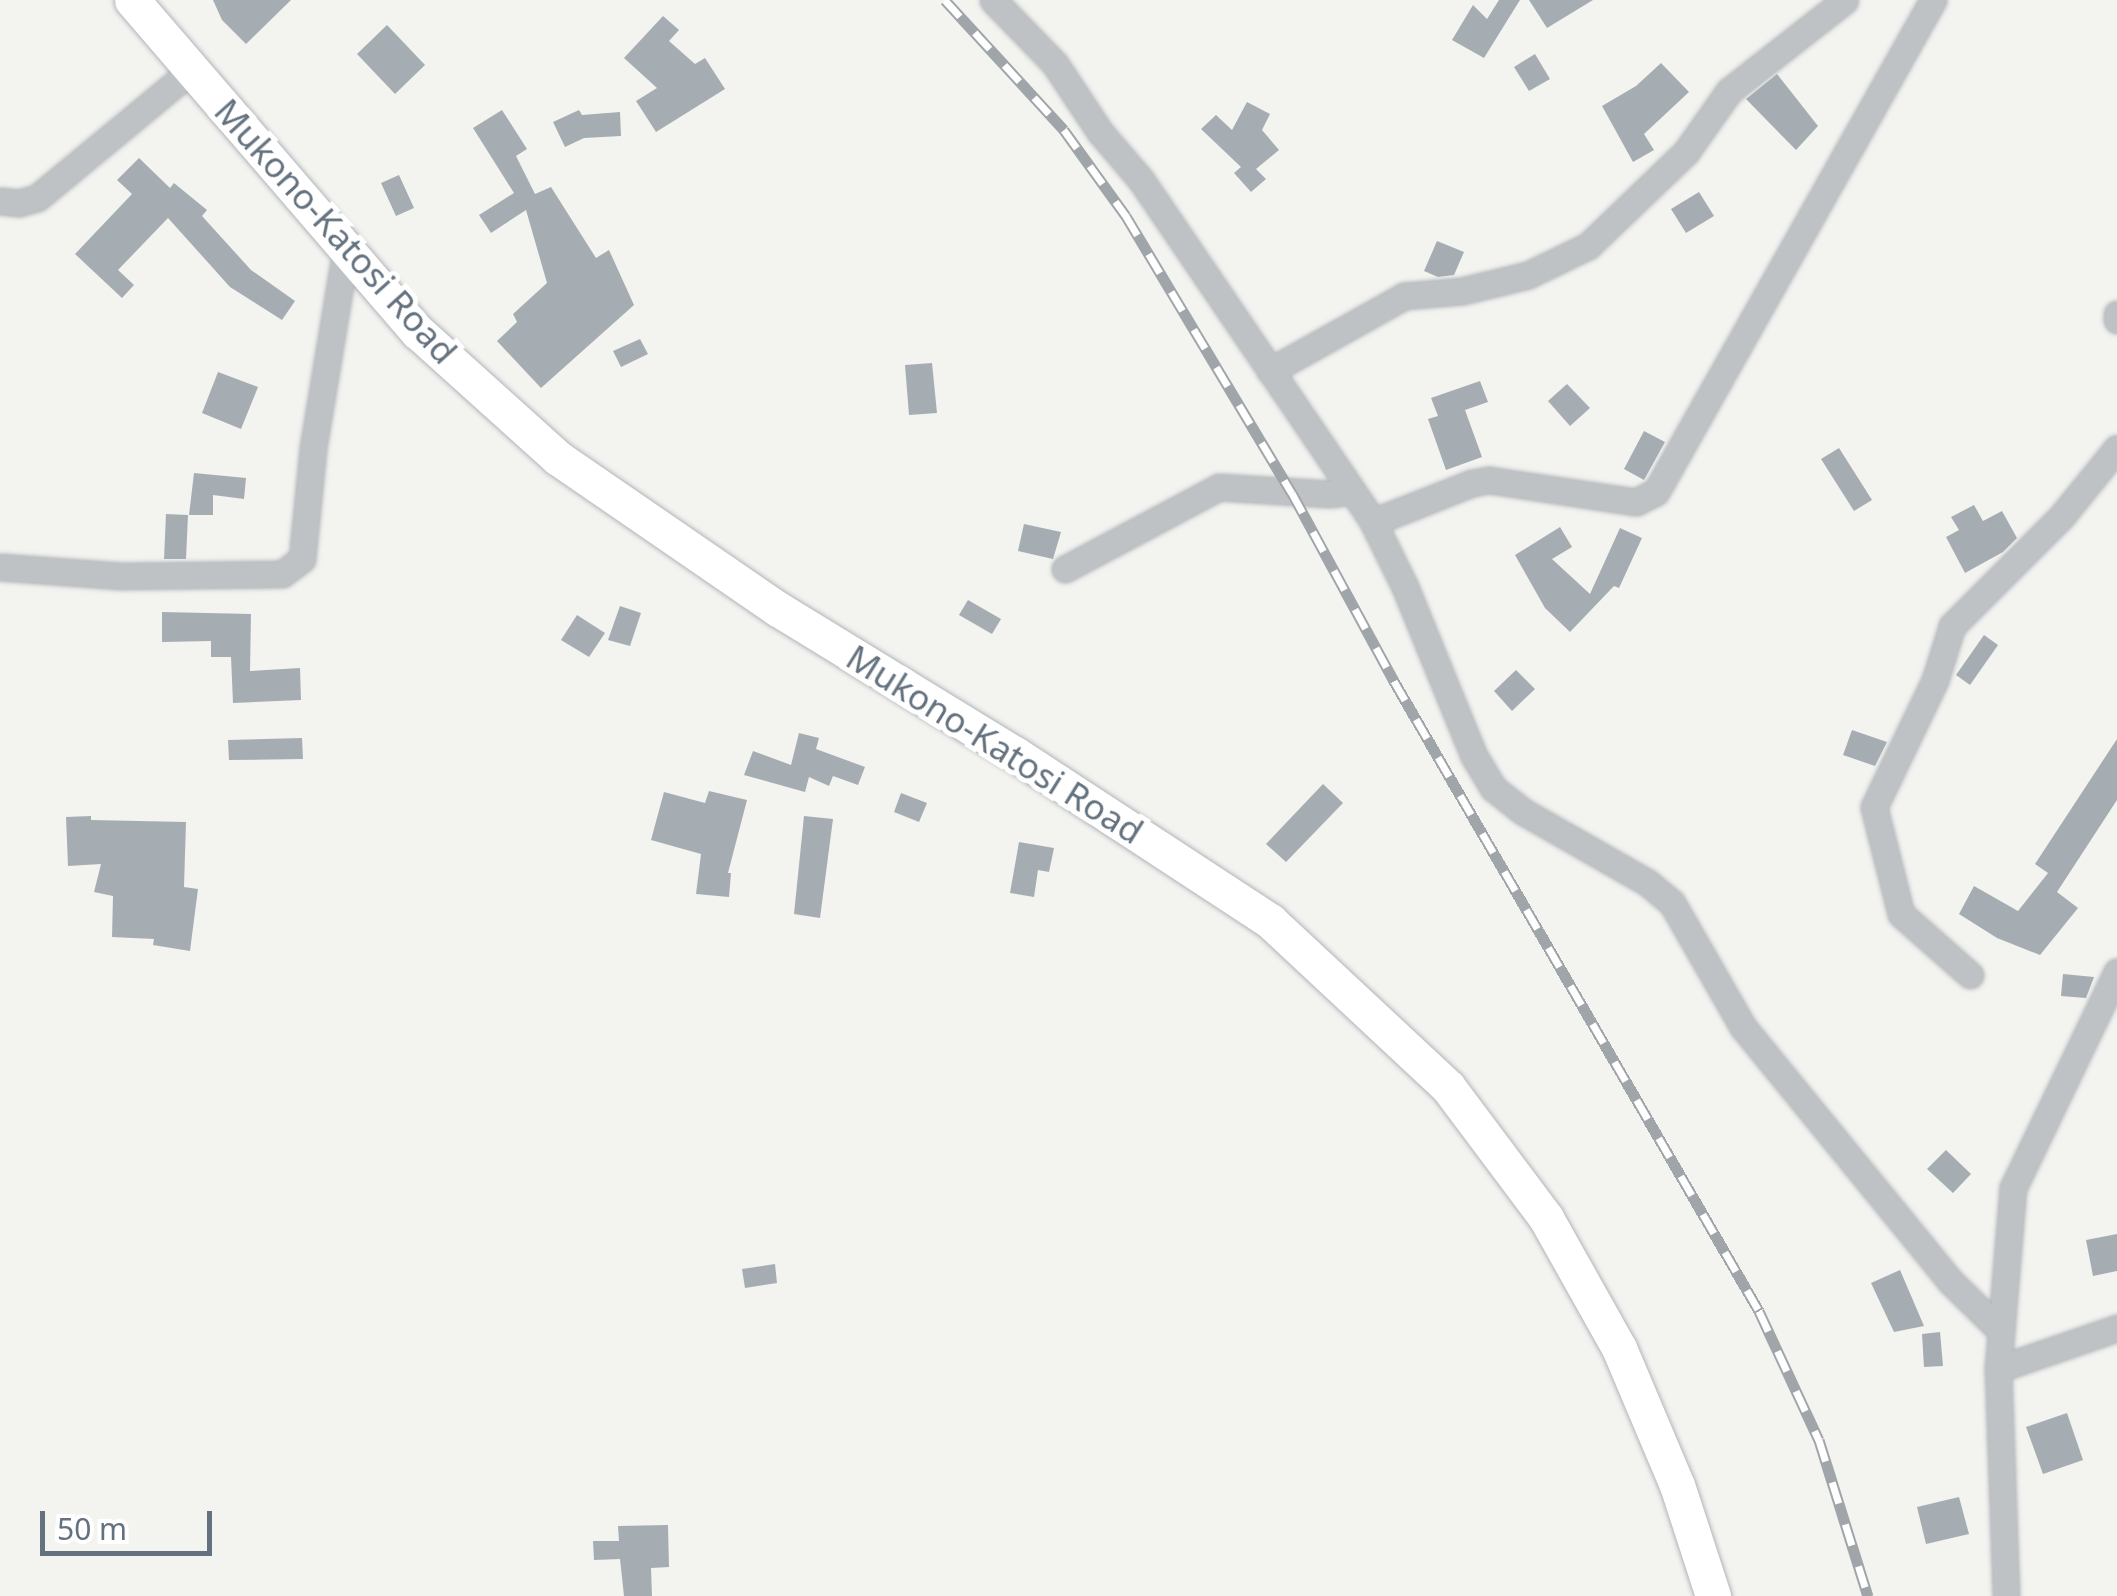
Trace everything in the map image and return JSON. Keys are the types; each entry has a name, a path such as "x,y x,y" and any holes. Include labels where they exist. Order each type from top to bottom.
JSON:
{"main road":[{"name":"Mukono-Katosi Road","path":"132,0 418,332 558,458 778,609 1016,754 1270,920 1344,985 1448,1087 1546,1218 1619,1348 1677,1485 1712,1596"}],"street":[{"path":"993,0 1055,64 1100,132 1141,180 1372,522 1406,587 1474,756 1493,788 1522,812 1648,882 1672,903 1744,1027 1950,1281 1999,1329"},
{"path":"1270,371 1404,296 1462,291 1528,274 1588,246 1686,152 1729,91 1845,0"},
{"path":"1372,522 1472,482 1488,480 1636,502 1656,492 1934,0"},
{"path":"0,201 19,204 36,198 192,70"},
{"path":"0,567 121,576 282,574 302,558 313,448 346,248"},
{"path":"1970,975 1901,914 1874,807 1935,680 1952,626 2062,516 2117,448"},
{"path":"1065,569 1219,488 1330,494 1351,490"},
{"path":"2006,1596 1998,1368 2013,1188 2117,972"},
{"path":"1998,1368 2117,1328"}],"building":[{"path":"213,0 291,0 246,44 222,20"},
{"path":"1499,0 1520,0 1484,58 1452,40 1473,5 1487,19"},
{"path":"1529,0 1593,0 1547,28"},
{"path":"663,16 679,30 669,41 695,64 705,58 725,89 656,132 636,101 657,88 624,58"},
{"path":"387,25 425,65 395,94 357,54"},
{"path":"1535,54 1550,79 1529,91 1514,67"},
{"path":"1661,63 1689,92 1644,134 1654,150 1633,162 1602,106 1636,86"},
{"path":"1777,74 1818,126 1796,150 1746,99"},
{"path":"1247,102 1270,114 1262,130 1279,150 1256,169 1266,179 1251,192 1234,173 1241,167 1201,129 1216,115 1232,130"},
{"path":"502,110 527,149 516,156 535,194 551,187 596,258 609,250 634,305 541,388 497,341 517,322 513,314 547,283 526,210 491,233 479,215 514,193 473,128"},
{"path":"579,110 582,115 620,112 621,136 584,138 565,147 553,122"},
{"path":"139,158 170,188 174,183 207,210 202,216 251,270 295,301 282,320 230,287 168,218 118,270 134,285 122,298 75,254 132,194 117,180"},
{"path":"399,175 414,208 396,216 381,183"},
{"path":"1699,192 1714,216 1686,233 1671,209"},
{"path":"1437,241 1464,252 1454,275 1438,277 1424,271"},
{"path":"640,339 648,354 621,367 613,351"},
{"path":"932,363 937,413 909,415 905,365"},
{"path":"218,372 258,387 241,429 202,413"},
{"path":"1480,381 1488,402 1465,410 1482,457 1446,470 1428,419 1438,416 1431,398"},
{"path":"1567,384 1590,408 1570,426 1548,401"},
{"path":"1644,431 1665,442 1644,480 1624,469"},
{"path":"1839,448 1872,500 1854,511 1821,459"},
{"path":"194,473 246,478 244,499 213,495 213,515 189,515"},
{"path":"1974,505 1983,521 2002,511 2017,538 2003,552 1965,573 1946,537 1959,530 1951,517"},
{"path":"166,514 188,515 186,559 164,559"},
{"path":"1024,524 1061,532 1053,559 1018,551"},
{"path":"1560,527 1572,547 1552,559 1590,594 1620,528 1642,538 1619,588 1614,586 1570,632 1545,608 1515,555"},
{"path":"968,600 1001,619 992,634 959,615"},
{"path":"620,606 641,613 630,646 608,640"},
{"path":"162,612 251,614 250,671 300,668 301,700 233,703 231,657 211,657 211,641 162,642"},
{"path":"577,615 605,633 589,657 561,640"},
{"path":"1984,635 1998,645 1970,685 1956,675"},
{"path":"1516,670 1535,689 1512,711 1494,691"},
{"path":"1852,730 1887,742 1875,766 1843,755"},
{"path":"799,733 819,738 816,749 865,767 858,785 833,776 829,786 809,777 805,792 744,775 753,751 791,765"},
{"path":"302,738 303,759 229,760 228,740"},
{"path":"2117,739 2117,800 2057,892 2078,908 2040,955 1997,938 1959,914 1974,886 2018,911 2048,873 2035,864"},
{"path":"1323,784 1343,803 1286,862 1266,844"},
{"path":"709,791 747,800 728,873 729,897 696,894 701,854 651,840 664,792 705,803"},
{"path":"901,793 927,803 919,822 894,812"},
{"path":"91,816 91,820 186,822 184,887 198,889 190,951 153,945 154,939 112,937 113,896 94,892 101,864 68,866 66,817"},
{"path":"804,816 833,819 820,918 794,914"},
{"path":"1019,842 1054,848 1049,872 1038,870 1034,897 1010,893"},
{"path":"2063,974 2094,977 2086,998 2061,996"},
{"path":"1946,1150 1971,1174 1953,1193 1927,1169"},
{"path":"2117,1234 2117,1271 2093,1276 2086,1240"},
{"path":"775,1264 777,1283 745,1288 742,1269"},
{"path":"1900,1270 1924,1326 1894,1332 1871,1283"},
{"path":"1940,1332 1943,1366 1924,1367 1922,1334"},
{"path":"2067,1413 2083,1460 2043,1474 2026,1427"},
{"path":"1959,1497 1969,1534 1926,1544 1917,1507"},
{"path":"668,1525 669,1567 651,1568 652,1596 624,1596 620,1559 594,1560 593,1541 619,1541 618,1526"}],"railway":[{"path":"945,0 1064,130 1126,216 1292,493 1394,681 1759,1311 1819,1440 1868,1596"}]}
